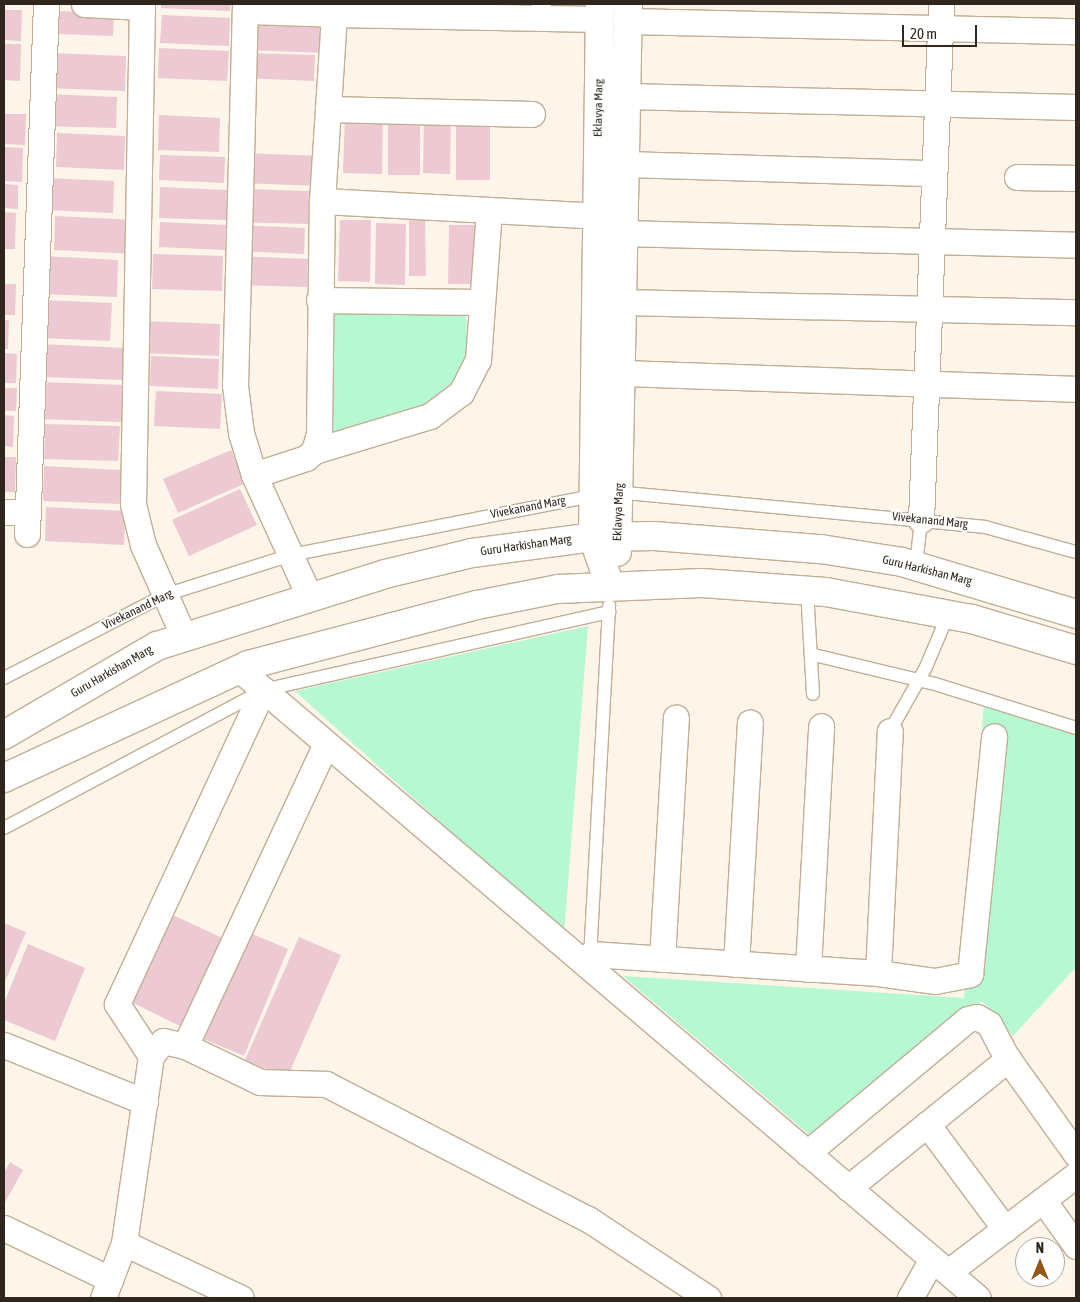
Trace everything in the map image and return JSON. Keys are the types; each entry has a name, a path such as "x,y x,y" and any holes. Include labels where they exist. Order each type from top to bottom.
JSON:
{"main road":[{"name":"Eklavya Marg","path":"600,12 593,537 610,599"},
{"name":"Eklavya Marg","path":"610,599 621,535 620,492 628,12"},
{"name":"Guru Harkishan Marg","path":"4,735 157,646 310,598 472,553 593,537 621,535 812,548 916,566 1076,614"},
{"path":"4,778 239,669 477,605 558,589 610,599 741,584 807,590 948,615 1076,650"}],"street":[{"path":"4,512 28,523 46,4"},
{"path":"84,4 142,5 134,504 143,544 184,637"},
{"path":"310,598 254,475 241,433 235,384 245,7 334,14 600,12"},
{"path":"628,12 940,16 1076,31"},
{"path":"314,451 320,433 322,200 334,14"},
{"path":"921,520 928,383 940,16"},
{"path":"626,96 1076,107"},
{"path":"328,109 532,114"},
{"path":"625,164 934,173"},
{"path":"1017,176 1076,178"},
{"path":"322,200 598,216"},
{"path":"254,475 306,458 314,451 430,416 461,393 478,360 489,210"},
{"path":"624,233 1076,245"},
{"path":"320,300 482,302"},
{"path":"623,302 1076,312"},
{"path":"622,372 1076,389"},
{"path":"239,669 326,744 590,961 807,1153 978,1298"},
{"path":"151,1056 117,1004 263,690"},
{"path":"662,958 676,717"},
{"path":"736,964 750,722"},
{"path":"808,968 820,726"},
{"path":"878,973 890,731"},
{"path":"590,961 662,958 878,973 935,981 970,974 994,736"},
{"path":"185,1046 326,744"},
{"path":"807,1153 968,1019 977,1017 989,1024 1008,1059 1076,1154"},
{"path":"4,1228 107,1288 124,1243 151,1056 163,1041 185,1046 260,1082 326,1084 588,1219 708,1298"},
{"path":"4,1045 145,1102"},
{"path":"848,1188 1008,1059"},
{"path":"927,1124 1005,1229"},
{"path":"910,1298 940,1266 1005,1229 1076,1175"},
{"path":"1043,1200 1076,1246"},
{"path":"124,1243 241,1298"}],"lane":[{"path":"538,4 545,4"},
{"name":"Vivekanand Marg","path":"4,678 165,595 291,555 594,495 620,492 985,527 1076,552"},
{"path":"916,566 921,520"},
{"path":"807,590 814,655 813,694"},
{"path":"4,828 263,690 610,599 590,961"},
{"path":"890,731 919,680 948,615"},
{"path":"814,655 919,680 1076,728"}],"green space":[{"path":"332,304 466,307 467,363 447,398 398,424 328,433"},
{"path":"588,626 564,934 295,691"},
{"path":"984,701 1076,734 1076,967 1013,1036 982,1001 811,1136 623,976 964,998"}],"building":[{"path":"161,4 231,4 230,11 161,8"},
{"path":"4,10 22,10 21,41 4,40"},
{"path":"57,11 114,13 113,36 56,34"},
{"path":"162,15 230,18 229,46 160,43"},
{"path":"248,22 326,25 325,53 247,50"},
{"path":"4,44 21,44 20,81 4,80"},
{"path":"159,48 229,51 227,81 158,78"},
{"path":"50,53 126,56 125,91 49,88"},
{"path":"246,53 315,55 314,81 245,78"},
{"path":"44,94 117,97 116,128 43,126"},
{"path":"4,114 26,114 25,145 4,144"},
{"path":"345,114 383,116 382,174 343,173"},
{"path":"424,114 451,114 450,174 423,173"},
{"path":"159,115 220,118 219,152 158,150"},
{"path":"420,115 420,175 388,175 388,116"},
{"path":"456,117 490,117 490,180 456,180"},
{"path":"57,133 125,136 124,170 56,167"},
{"path":"4,147 23,148 22,182 4,181"},
{"path":"243,153 321,156 320,186 242,183"},
{"path":"160,155 225,157 224,183 159,180"},
{"path":"44,178 114,181 113,213 43,210"},
{"path":"4,184 18,185 18,209 4,208"},
{"path":"160,187 227,190 226,220 159,218"},
{"path":"242,189 309,191 308,224 241,222"},
{"path":"4,212 16,213 15,249 4,249"},
{"path":"55,216 135,220 134,254 54,250"},
{"path":"340,220 371,220 370,282 338,281"},
{"path":"409,220 425,220 426,276 409,276"},
{"path":"160,222 226,225 225,250 159,247"},
{"path":"376,223 406,224 405,285 375,284"},
{"path":"239,225 305,228 304,254 238,251"},
{"path":"449,225 480,225 479,284 448,284"},
{"path":"153,254 223,256 222,291 152,289"},
{"path":"44,256 118,260 117,297 42,294"},
{"path":"239,256 308,259 307,287 238,285"},
{"path":"4,284 16,284 15,315 4,315"},
{"path":"42,300 112,303 110,341 41,338"},
{"path":"4,320 9,320 8,349 4,349"},
{"path":"143,321 220,324 219,356 142,353"},
{"path":"42,344 125,348 123,380 41,377"},
{"path":"4,353 17,354 16,383 4,383"},
{"path":"151,356 219,359 218,389 150,386"},
{"path":"40,382 124,385 122,422 39,419"},
{"path":"4,388 17,388 16,411 4,411"},
{"path":"156,391 222,394 220,429 154,426"},
{"path":"4,415 14,416 13,447 4,446"},
{"path":"45,424 120,426 118,461 44,459"},
{"path":"231,450 246,483 178,513 163,479"},
{"path":"4,457 16,457 15,492 4,492"},
{"path":"44,466 121,470 120,504 43,501"},
{"path":"240,489 257,525 189,556 172,520"},
{"path":"46,507 125,511 124,545 45,541"},
{"path":"166,912 229,941 188,1030 125,999"},
{"path":"4,923 26,932 4,984"},
{"path":"243,930 288,949 244,1056 199,1037"},
{"path":"299,937 341,955 287,1078 245,1060"},
{"path":"28,944 85,968 55,1041 4,1020 4,1003"},
{"path":"10,1162 23,1170 4,1204 4,1173"}]}
